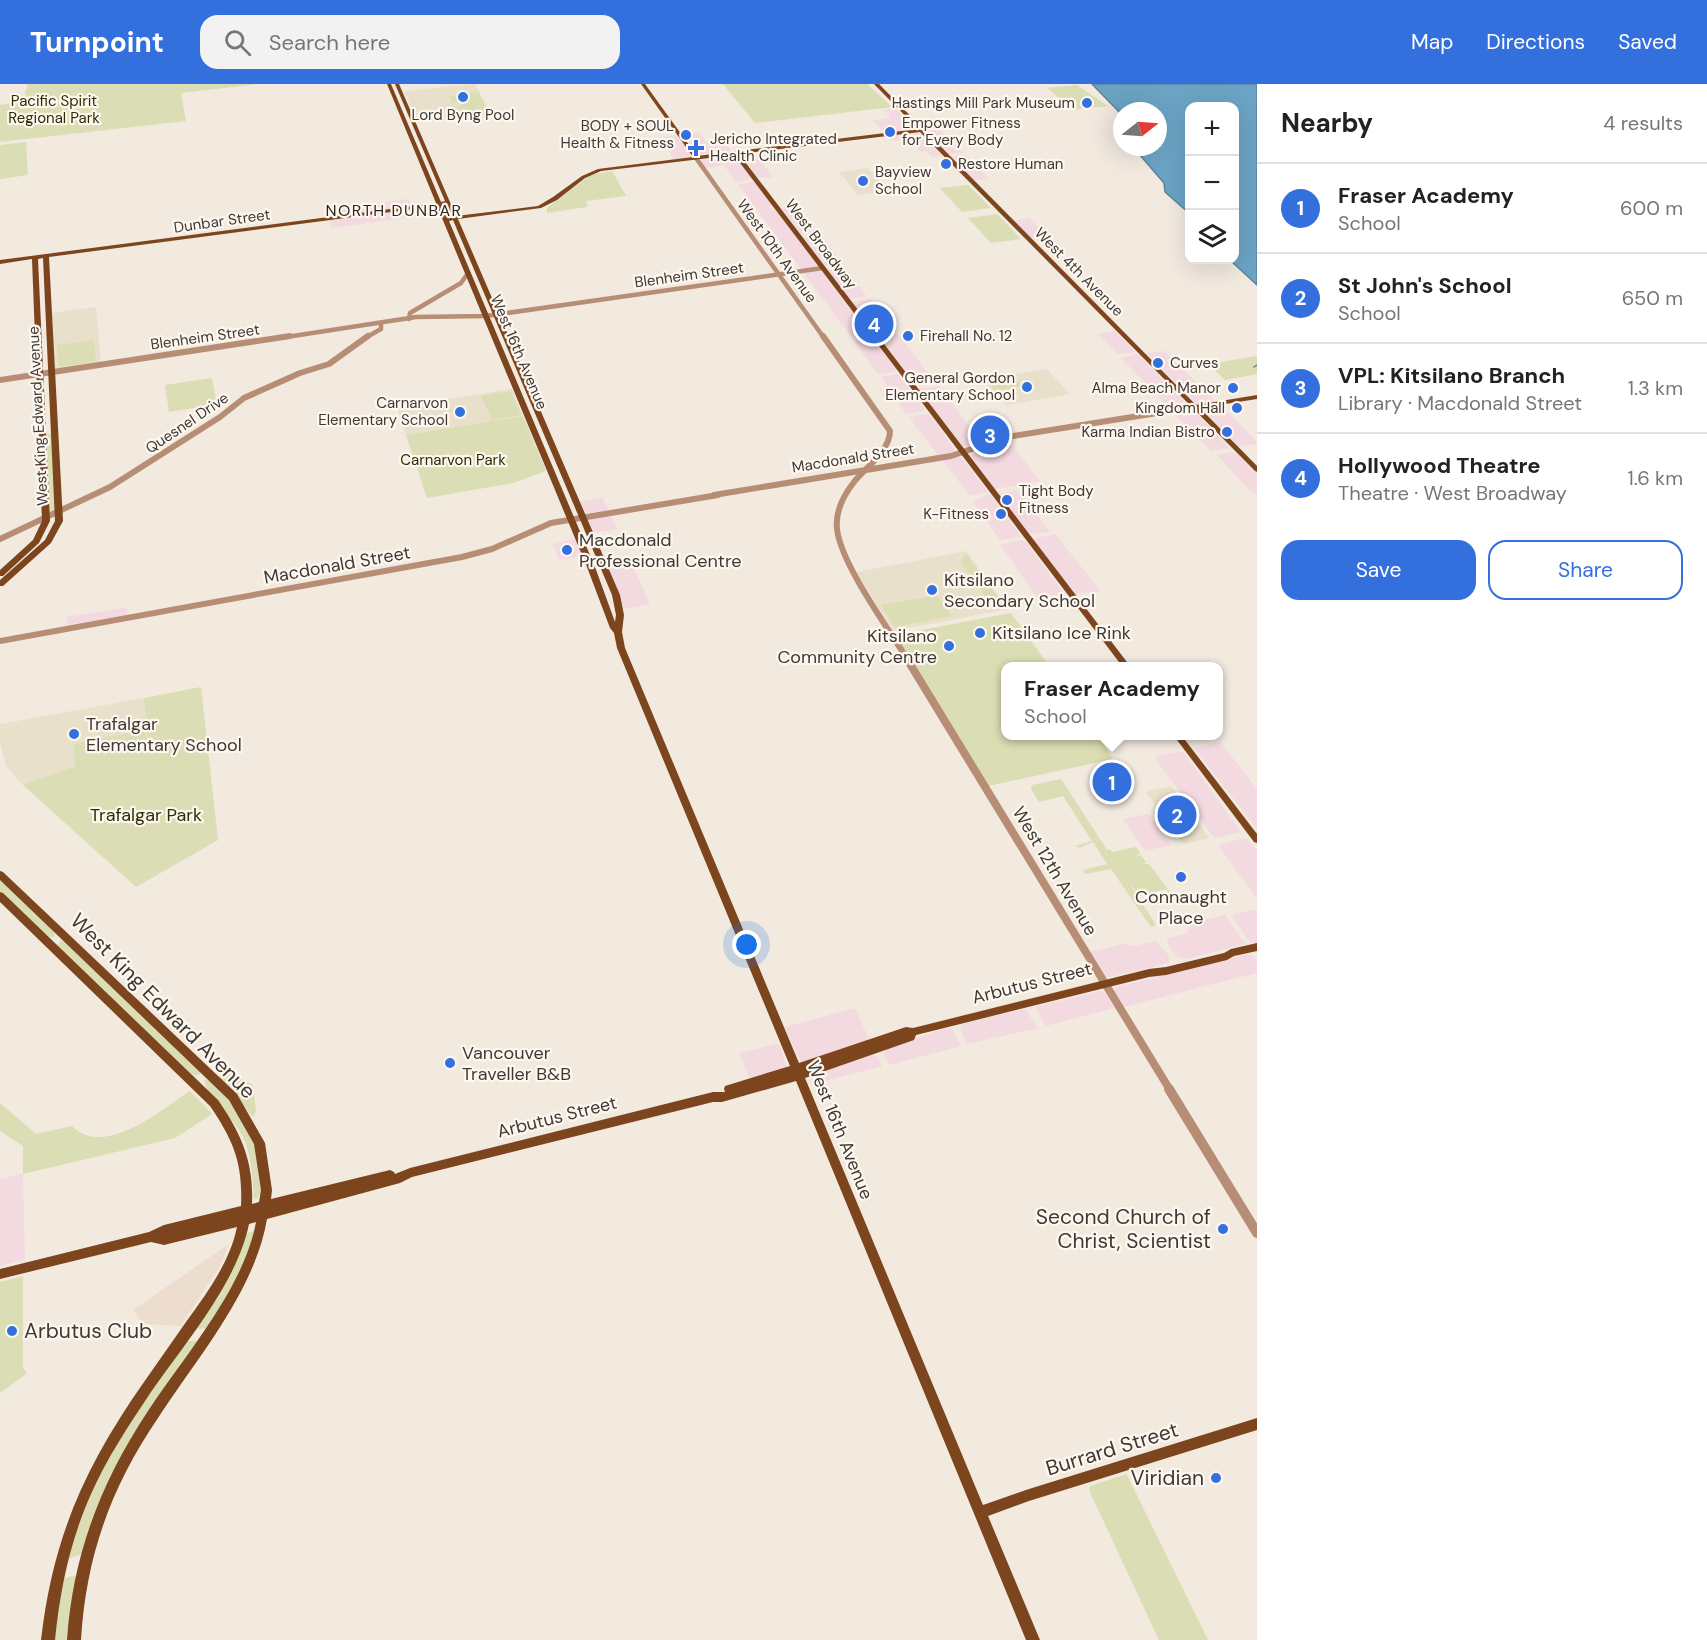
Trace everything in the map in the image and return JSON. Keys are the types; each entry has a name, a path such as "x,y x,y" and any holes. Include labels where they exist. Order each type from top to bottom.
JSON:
{"main road":[{"name":"West 16th Avenue","path":"390,84 614,628 618,632"},
{"name":"West 16th Avenue","path":"397,84 618,600 620,615 618,632 621,648 1033,1640"},
{"name":"West 10th Avenue","path":"643,84 696,158"},
{"name":"West 4th Avenue","path":"871,84 883,92"},
{"name":"West 4th Avenue","path":"876,84 1257,470"},
{"path":"447,220 542,206 585,175 600,170 921,130"},
{"name":"West Broadway","path":"735,153 1123,662"},
{"name":"Dunbar Street","path":"0,262 448,203"},
{"name":"West King Edward Avenue","path":"0,584 48,541 58,524 60,512 46,256"},
{"path":"35,258 41,259 46,265"},
{"name":"West King Edward Avenue","path":"0,574 32,545 44,527 46,518 35,258"},
{"path":"486,316 502,328"},
{"path":"39,358 46,370 52,372"},
{"path":"40,374 45,375 53,384"},
{"name":"Macdonald Street","path":"1195,407 1257,397"},
{"path":"33,524 44,527"},
{"path":"1182,740 1257,840"},
{"name":"West King Edward Avenue","path":"0,874 240,1106 256,1134 263,1156 266,1179 264,1211 257,1245 238,1286 130,1451 110,1488 90,1542 81,1579 74,1640"},
{"name":"West King Edward Avenue","path":"0,896 195,1084 223,1114 236,1134 246,1165 248,1184 244,1216 235,1252 225,1275 111,1443 82,1498 59,1571 48,1640"},
{"name":"Arbutus Street","path":"0,1274 152,1237 164,1240 244,1216 714,1097 720,1092 797,1073 910,1037 914,1032 1257,947"},
{"name":"Burrard Street","path":"980,1513 1029,1495 1257,1424"}],"street":[{"name":"West 10th Avenue","path":"696,158 890,433 888,443 863,471"},
{"name":"Blenheim Street","path":"0,380 381,323 411,319 466,319 823,268"},
{"path":"411,319 410,314 460,284 468,273"},
{"path":"460,284 473,285"},
{"name":"Quesnel Drive","path":"0,539 110,487 145,466 244,398 300,373 329,364 359,341 381,329 381,323"},
{"name":"Macdonald Street","path":"0,641 474,555 542,526 571,519 863,471 963,453 1020,436 1195,407"},
{"name":"West 12th Avenue","path":"863,471 841,497 837,509 835,522 839,543 848,562 1257,1233"}],"shaded area":[{"path":"475,84 479,92 449,96 452,102 483,99 491,115 418,123 404,91"},
{"path":"895,108 915,129 885,133 873,120 891,118 884,110"},
{"path":"940,130 963,153 948,154 926,132"},
{"path":"699,132 709,146 726,144 731,151 698,155 683,135"},
{"path":"919,133 941,155 932,157 926,151 921,152 910,140 891,141 887,136"},
{"path":"676,135 691,157 674,159 659,137"},
{"path":"755,153 773,177 758,178 741,155"},
{"path":"733,155 752,179 736,182 724,165 705,168 700,160"},
{"path":"966,155 989,179 973,180 951,157"},
{"name":"Bayview School","path":"868,168 888,191 858,195 839,172"},
{"path":"755,182 772,206 770,208 775,209 779,214 869,335 851,337 738,184"},
{"path":"408,199 412,206 333,216 330,216 327,210"},
{"path":"797,205 817,233 801,234 782,208"},
{"path":"412,209 417,216 332,228 330,221"},
{"path":"1029,218 1047,236 1031,238 1014,221"},
{"path":"821,236 842,264 825,266 803,237"},
{"path":"845,267 866,297 849,298 827,270"},
{"path":"870,299 894,330 876,333 852,302"},
{"path":"96,307 101,363 55,369 51,313"},
{"path":"1115,331 1135,352 1118,354 1098,334"},
{"path":"897,333 935,383 916,385 879,337"},
{"path":"872,338 896,370 895,372 878,374 853,340"},
{"path":"1164,351 1215,402 1196,404 1147,353"},
{"path":"1136,354 1188,406 1170,408 1121,358"},
{"name":"General Gordon Elementary School","path":"1047,369 1070,394 1006,405 985,380"},
{"path":"897,374 925,411 906,414 881,377"},
{"path":"939,386 982,443 963,446 918,389"},
{"name":"Carnarvon Elementary School","path":"512,389 523,416 406,435 397,407"},
{"path":"1221,405 1257,444 1239,446 1202,409"},
{"path":"1193,410 1229,448 1211,451 1174,414"},
{"path":"930,415 956,452 938,455 909,417"},
{"path":"1005,442 1011,444 1040,481 995,489 970,455"},
{"path":"1236,453 1257,475 1257,494 1252,493 1217,455"},
{"path":"957,456 962,458 987,492 970,496 942,459"},
{"path":"1016,490 1050,532 1029,534 998,494"},
{"path":"986,495 991,495 1021,537 1000,540 973,502"},
{"path":"603,497 608,511 584,513 579,502"},
{"path":"610,515 618,529 592,533 587,520"},
{"path":"1055,534 1100,591 1075,594 1033,539"},
{"path":"576,539 584,556 559,560 553,544"},
{"path":"1021,540 1026,542 1067,598 1040,601 1000,545"},
{"name":"Kitsilano Secondary School","path":"966,551 1008,609 893,631 857,572"},
{"path":"632,564 650,604 624,609 608,569"},
{"path":"127,607 127,615 68,625 67,617"},
{"name":"Trafalgar Elementary School","path":"144,698 149,756 75,770 70,768 23,785 6,766 0,743 0,724"},
{"path":"1220,742 1257,789 1257,829 1194,748"},
{"path":"1184,753 1241,832 1217,838 1212,835 1157,761 1156,756"},
{"path":"1116,768 1132,790 1107,796 1092,773"},
{"path":"1171,786 1209,838 1183,844 1146,792"},
{"path":"1148,814 1171,845 1145,851 1123,819"},
{"path":"1246,838 1257,850 1257,899 1219,846"},
{"path":"1257,909 1257,943 1255,944 1249,941 1231,915"},
{"path":"1225,915 1245,944 1186,959 1176,956 1167,942 1168,938 1186,934 1193,923"},
{"path":"1156,941 1169,956 1169,963 1110,977 1105,976 1090,952 1123,944 1134,946"},
{"path":"1248,954 1257,961 1257,973 1123,1007 1114,991 1117,987"},
{"path":"1100,991 1106,994 1114,1008 1046,1026 1036,1009 1038,1006"},
{"path":"855,1008 870,1042 801,1062 785,1027"},
{"path":"1025,1009 1038,1028 967,1044 960,1029 962,1024"},
{"path":"947,1028 952,1029 961,1046 889,1065 884,1053 886,1048"},
{"path":"779,1044 787,1067 750,1080 739,1053"},
{"path":"872,1054 878,1058 882,1066 821,1082 814,1074"},
{"path":"23,1174 25,1260 0,1266 0,1179"},
{"path":"229,1244 220,1266 181,1326 143,1324 133,1310"}],"green space":[{"name":"Pacific Spirit Regional Park","path":"26,84 259,84 181,93 186,121 0,142 0,105 20,102 22,102 18,105 27,104 25,91 28,87"},
{"path":"723,84 867,84 892,107 755,123"},
{"path":"1077,85 1108,106 1073,110 1047,88"},
{"path":"479,92 489,114 469,117 466,113 452,116 448,107 462,105 460,102 452,103 449,96"},
{"path":"26,142 28,175 0,179 0,145"},
{"path":"612,171 626,196 586,201 588,206 586,207 547,213 547,208 590,175"},
{"path":"968,185 991,208 962,212 940,188"},
{"path":"997,214 1021,239 991,243 968,218"},
{"path":"94,340 96,361 59,367 57,345"},
{"path":"1257,356 1257,374 1225,380 1208,364"},
{"path":"1013,375 1022,386 994,391 985,380"},
{"path":"212,378 217,404 169,412 165,385"},
{"path":"510,391 521,415 492,420 481,396"},
{"name":"Carnarvon Park","path":"523,416 546,471 513,483 427,498 406,435"},
{"path":"53,433 55,512 48,513 44,434"},
{"path":"966,553 1004,607 987,598 980,582 968,573 961,562"},
{"path":"937,595 951,616 895,627 881,605"},
{"path":"1011,613 1046,662 1001,662 1001,740 1101,740 1113,759 988,786 895,635"},
{"name":"Trafalgar Park","path":"201,687 218,840 136,887 23,785 70,768 75,769 74,744 145,730 149,756 144,698"},
{"path":"1061,779 1107,850 1110,849 1112,852 1136,847 1140,853 1136,856 1141,855 1146,862 1143,864 1149,864 1179,904 1166,889 1139,896 1126,878 1156,925 1151,927 1111,869 1085,874 1083,870 1107,864 1093,842 1079,848 1075,846 1092,841 1063,796 1039,802 1031,789 1032,785"},
{"path":"0,877 55,933 54,937 40,931 0,892"},
{"path":"61,940 202,1072 196,1076 185,1070 64,954 58,945"},
{"path":"229,1071 253,1085 256,1111 253,1117 219,1079 220,1073"},
{"path":"208,1079 233,1101 253,1135 262,1191 257,1199 254,1199 247,1146 235,1124 211,1095 204,1081"},
{"path":"190,1091 212,1114 175,1138 23,1174 23,1146 0,1131 0,1103 36,1134 72,1126 85,1135 100,1137 132,1128"},
{"path":"254,1231 248,1256 236,1282 207,1328 199,1329 196,1325 245,1234"},
{"name":"Arbutus Club","path":"23,1276 23,1368 27,1373 0,1393 0,1282"},
{"path":"185,1341 199,1341 134,1440 83,1554 66,1559 84,1504 112,1449"},
{"path":"1127,1474 1208,1640 1159,1640 1089,1490 1090,1486"},
{"path":"78,1575 70,1640 53,1640 61,1579"}],"water":[{"path":"1092,84 1257,84 1257,285 1234,264 1239,264 1239,102 1185,102 1185,210 1165,192 1164,183 1141,156 1167,156 1167,102 1113,102 1113,106"}],"place":[{"name":"Lord Byng Pool","path":"463,97"},
{"name":"Hastings Mill Park Museum","path":"1087,103"},
{"name":"Empower Fitness for Every Body","path":"890,132"},
{"name":"BODY + SOUL Health & Fitness","path":"686,135"},
{"name":"Jericho Integrated Health Clinic","path":"696,148"},
{"name":"Restore Human","path":"946,164"},
{"name":"Bayview School","path":"863,181"},
{"name":"Hollywood Theatre","path":"874,324"},
{"name":"Firehall No. 12","path":"908,336"},
{"name":"Curves","path":"1158,363"},
{"name":"General Gordon Elementary School","path":"1027,387"},
{"name":"Alma Beach Manor","path":"1233,388"},
{"name":"Kingdom Hall","path":"1237,408"},
{"name":"Carnarvon Elementary School","path":"460,412"},
{"name":"Karma Indian Bistro","path":"1227,432"},
{"name":"VPL: Kitsilano Branch","path":"990,435"},
{"name":"Tight Body Fitness","path":"1007,500"},
{"name":"K-Fitness","path":"1001,514"},
{"name":"Macdonald Professional Centre","path":"567,550"},
{"name":"Kitsilano Secondary School","path":"932,590"},
{"name":"Kitsilano Ice Rink","path":"980,633"},
{"name":"Kitsilano Community Centre","path":"949,646"},
{"name":"Trafalgar Elementary School","path":"74,734"},
{"name":"Fraser Academy","path":"1112,782"},
{"name":"St John's School","path":"1177,815"},
{"name":"Connaught Place","path":"1181,877"},
{"name":"Vancouver Traveller B&B","path":"450,1063"},
{"name":"Second Church of Christ, Scientist","path":"1223,1229"},
{"name":"Arbutus Club","path":"12,1331"},
{"name":"Viridian","path":"1216,1478"}],"district":[{"name":"NORTH DUNBAR","path":"394,210"}]}
